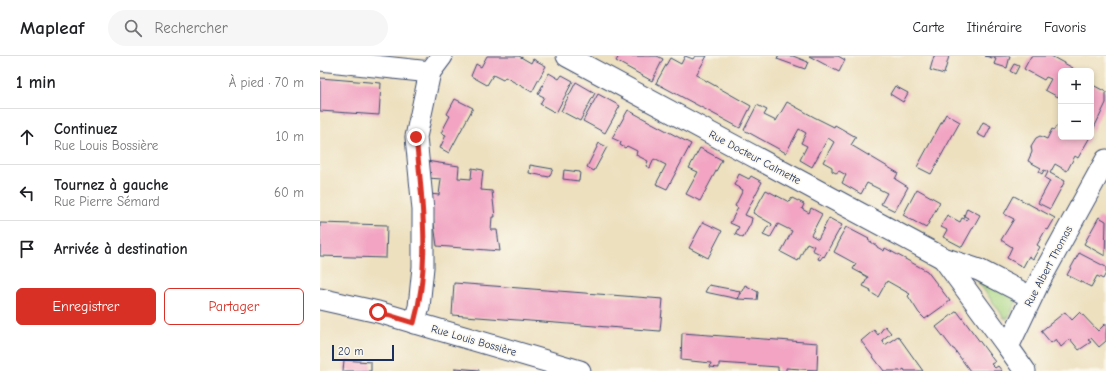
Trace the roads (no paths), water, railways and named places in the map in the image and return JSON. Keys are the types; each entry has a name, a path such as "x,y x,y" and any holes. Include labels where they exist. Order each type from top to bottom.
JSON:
{"street":[{"path":"414,323 419,307 423,267 423,210 416,137 430,72 442,56"},
{"name":"Rue Docteur Calmette","path":"567,56 943,258 979,270 1031,297"},
{"path":"320,60 430,72"},
{"name":"Rue Albert Thomas","path":"1008,347 1031,297 1106,160"},
{"name":"Rue Docteur Calmette","path":"943,258 1008,347"},
{"name":"Rue Louis Bossière","path":"320,299 378,312 580,371"},
{"path":"1008,347 1025,371"}]}
